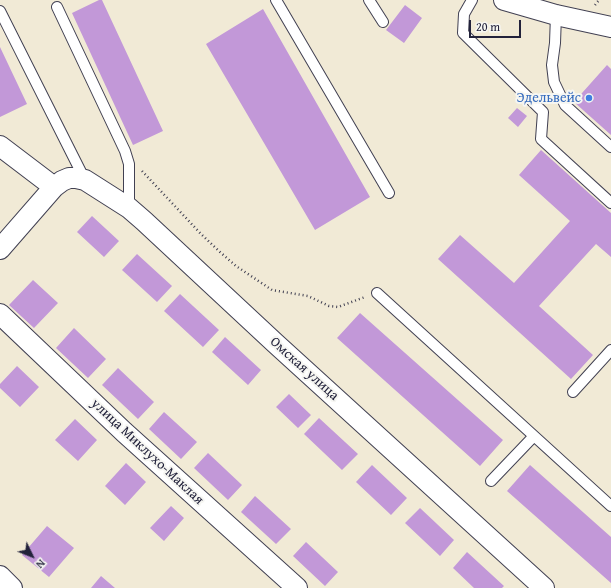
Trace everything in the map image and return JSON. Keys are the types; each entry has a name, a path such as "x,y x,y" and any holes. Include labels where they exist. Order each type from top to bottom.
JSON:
{"street":[{"path":"504,0 529,4 556,15 611,27"},
{"path":"0,146 54,187"},
{"path":"0,248 54,187 69,178 85,180"},
{"name":"Омская улица","path":"85,180 144,220 270,338 544,588"},
{"name":"улица Миклухо-Маклая","path":"0,314 124,432 297,588"},
{"path":"0,576 12,588"}],"lane":[{"path":"276,0 389,193"},
{"path":"369,0 383,22"},
{"path":"472,0 464,14 463,33 544,112 541,139 611,203"},
{"path":"57,7 125,151 129,164 128,208"},
{"path":"0,11 85,180"},
{"path":"556,15 555,43 552,65 554,82 565,105 611,147"},
{"path":"377,293 611,506"},
{"path":"573,392 611,350"},
{"path":"491,481 534,436"}],"path":[{"path":"125,151 173,204 220,252 236,266 272,290 308,296 334,307 338,307 377,293"}],"building":[{"path":"102,0 163,131 133,145 72,13"},
{"path":"405,5 422,18 404,43 386,30"},
{"path":"263,9 370,197 315,230 206,44"},
{"path":"0,47 27,104 0,117"},
{"path":"607,65 611,69 611,135 574,102"},
{"path":"517,108 527,116 518,127 508,118"},
{"path":"541,150 611,213 611,257 596,244 539,306 593,355 571,379 438,259 460,235 514,283 570,221 519,175"},
{"path":"92,216 119,241 104,257 77,232"},
{"path":"137,254 172,286 157,302 122,270"},
{"path":"33,280 58,303 34,328 9,305"},
{"path":"180,294 219,330 203,347 164,311"},
{"path":"360,313 503,440 480,466 337,338"},
{"path":"74,328 106,359 88,378 56,348"},
{"path":"225,337 261,370 248,385 212,352"},
{"path":"17,366 39,387 20,407 0,388 0,384"},
{"path":"118,368 154,402 138,419 102,385"},
{"path":"289,394 311,415 298,428 276,407"},
{"path":"164,412 197,442 181,459 149,429"},
{"path":"319,418 358,454 342,470 304,434"},
{"path":"75,419 97,440 78,461 55,440"},
{"path":"208,453 242,485 228,500 194,468"},
{"path":"126,463 146,482 125,505 105,486"},
{"path":"372,465 407,498 391,515 356,482"},
{"path":"530,465 611,537 611,583 507,491"},
{"path":"255,496 291,529 276,544 241,512"},
{"path":"171,506 184,518 164,541 150,528"},
{"path":"420,508 454,540 440,556 405,523"},
{"path":"47,526 74,548 49,577 22,555"},
{"path":"306,542 338,572 325,586 293,556"},
{"path":"467,552 504,586 502,588 474,588 453,568"},
{"path":"101,576 115,588 91,588"}],"place":[{"name":"Эдельвейс","path":"589,98"}]}
